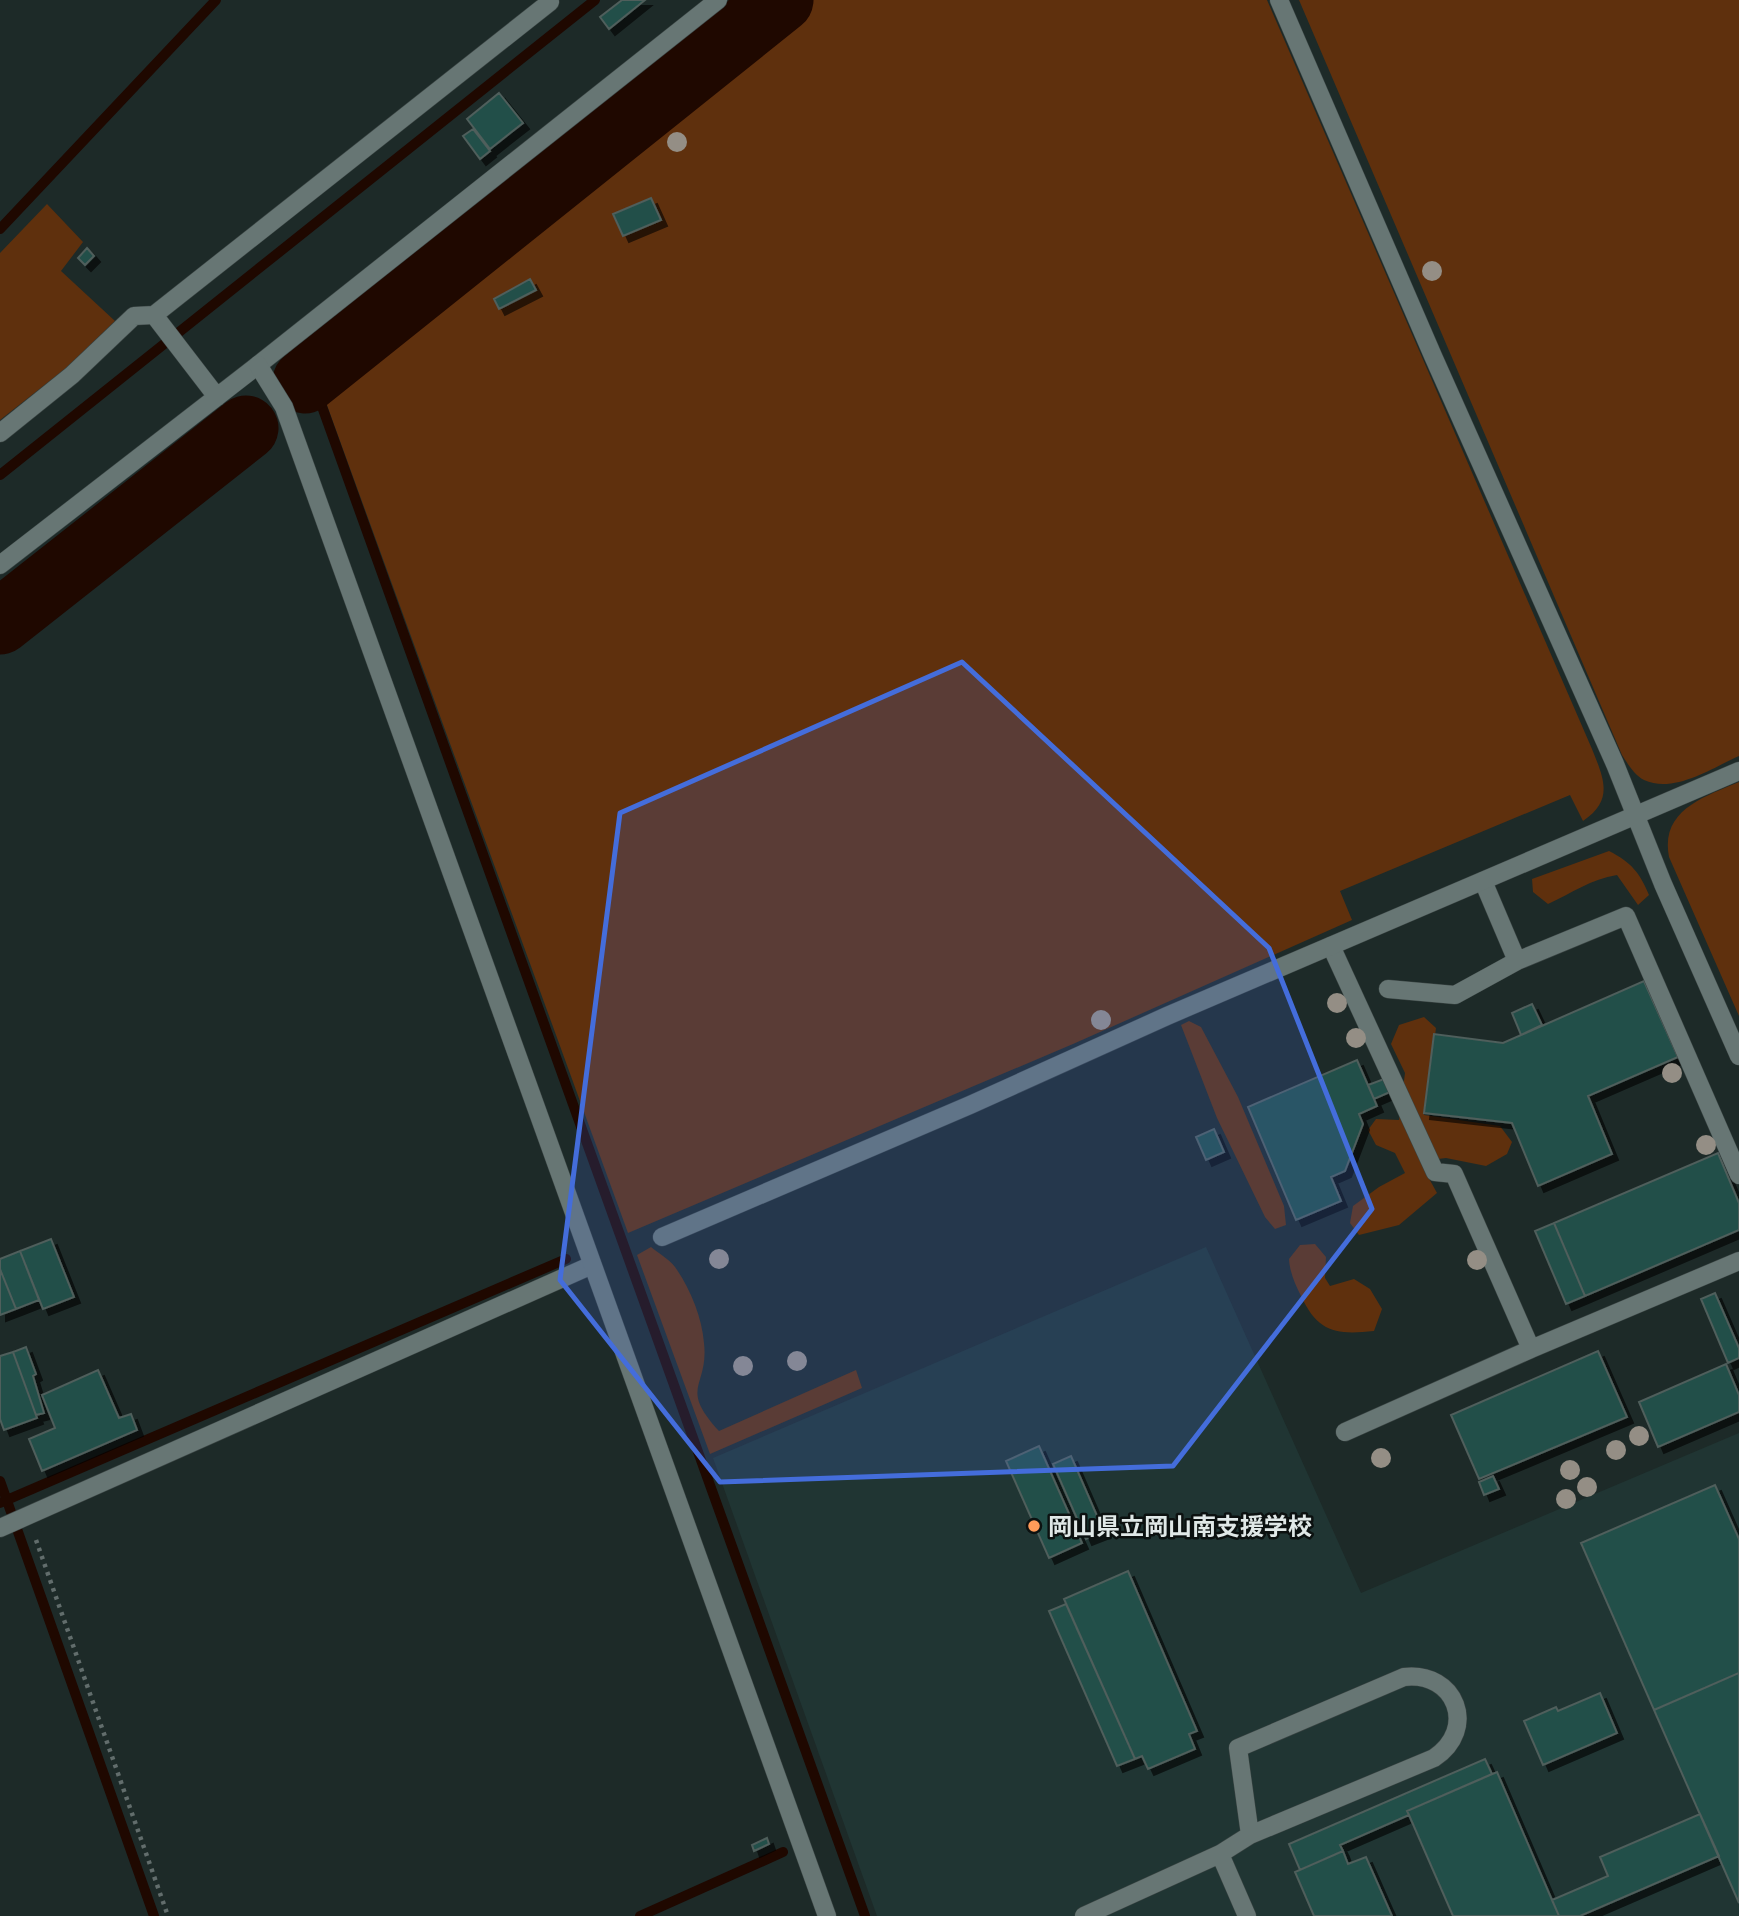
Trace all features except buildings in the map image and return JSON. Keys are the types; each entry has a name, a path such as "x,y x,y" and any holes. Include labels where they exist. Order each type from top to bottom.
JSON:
{"street":[{"path":"158,321 550,2 547,0"},
{"path":"0,565 258,365 718,0"},
{"path":"1279,0 1739,1056"},
{"path":"0,433 72,375 134,316 158,321 217,397"},
{"path":"258,365 284,407 827,1916"},
{"path":"662,1237 970,1105 1167,1016 1739,771"},
{"path":"1483,881 1517,961"},
{"path":"1388,989 1455,995 1517,961 1626,916 1739,1175"},
{"path":"1331,946 1435,1172 1454,1174 1531,1349"},
{"path":"1345,1432 1739,1261"},
{"path":"14,1522 592,1265"},
{"path":"1084,1916 1220,1854 1251,1835 1434,1758 1450,1744 1458,1722 1457,1711 1448,1691 1428,1677 1404,1676 1238,1748 1251,1835"},
{"path":"1220,1854 1247,1916"}],"path":[{"path":"14,1522 168,1916"}],"highlighted area":[{"path":"962,662 1269,948 1372,1209 1173,1466 720,1482 560,1280 620,813"}],"shaded area":[{"path":"808,0 1267,0 1592,749 1603,779 1603,797 1593,813 1583,821 1570,795 1340,891 1352,920 1073,1044 628,1233 320,386"},
{"path":"1299,0 1739,0 1739,756 1693,778 1668,784 1640,778 1622,755"},
{"path":"47,204 83,242 61,271 115,321 65,369 0,420 0,253"},
{"path":"1739,782 1739,1016 1669,857 1668,841 1671,828 1688,807"},
{"path":"1609,851 1629,864 1642,880 1649,895 1638,905 1617,875 1590,883 1548,904 1533,892 1532,879"},
{"path":"1424,1017 1436,1028 1424,1115 1500,1126 1512,1142 1507,1154 1486,1166 1446,1158 1438,1159 1426,1173 1437,1193 1399,1225 1359,1235 1350,1223 1353,1206 1379,1187 1405,1173 1395,1153 1376,1145 1368,1130 1376,1119 1399,1120 1405,1073 1391,1044 1399,1025"},
{"path":"1189,1021 1201,1027 1238,1097 1284,1206 1286,1225 1275,1229 1265,1217 1217,1118 1181,1025"},
{"path":"1315,1244 1326,1257 1325,1278 1330,1286 1354,1279 1370,1289 1382,1309 1374,1331 1339,1331 1330,1329 1314,1318 1293,1278 1289,1259 1300,1245"},
{"path":"651,1247 675,1267 694,1303 704,1343 698,1395 700,1405 719,1431 856,1370 862,1388 710,1454 637,1255"},
{"name":"岡山県立岡山南支援学校","path":"1206,1247 1361,1593 1739,1433 1739,1916 877,1916 713,1458"}],"waterway":[{"path":"0,229 216,0"},
{"path":"0,475 595,0"},
{"path":"305,381 781,0"},
{"path":"311,376 865,1916"},
{"path":"0,622 246,428"},
{"path":"0,1503 566,1259"},
{"path":"0,1481 154,1916"},
{"path":"640,1916 783,1852"}],"place":[{"name":"岡山県立岡山南支援学校","path":"1034,1526"}]}
